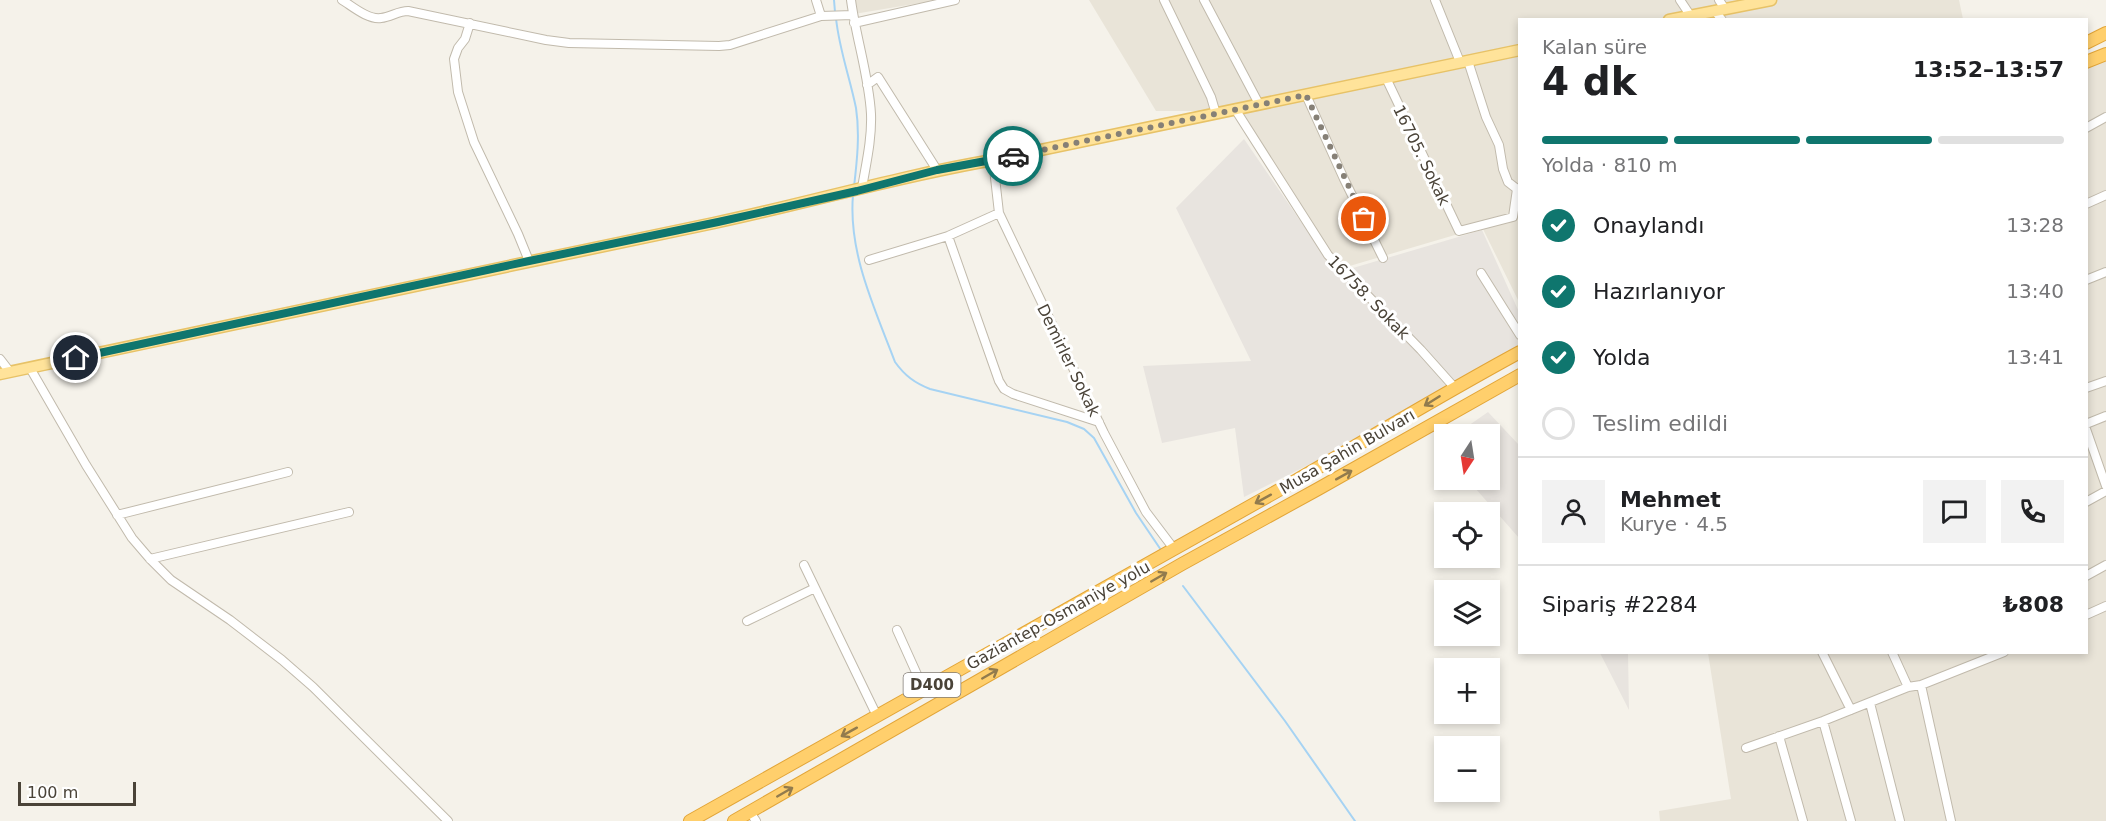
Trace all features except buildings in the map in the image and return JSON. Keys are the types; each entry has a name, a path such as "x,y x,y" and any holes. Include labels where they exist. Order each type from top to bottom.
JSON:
{"highway":[{"path":"2088,42 2106,33"},
{"path":"2088,61 2106,54"},
{"name":"Musa Şahin Bulvarı","path":"1174,549 1387,429 1454,387 1518,353"},
{"name":"Musa Şahin Bulvarı","path":"1182,564 1518,376"},
{"name":"Gaziantep-Osmaniye yolu","path":"690,821 1174,549"},
{"name":"Gaziantep-Osmaniye yolu","path":"734,821 753,817 1182,564"}],"main road":[{"path":"1678,18 1771,0"},
{"path":"5,373 718,222 937,170 1518,50"}],"street":[{"path":"342,0 375,18 408,11 569,43 719,46 730,45 824,17 842,16 854,19 955,0"},
{"path":"816,0 824,17"},
{"path":"851,0 871,114 870,136 860,189"},
{"path":"1164,0 1216,114"},
{"path":"1204,0 1259,104"},
{"path":"1435,0 1499,145 1508,182 1518,188"},
{"path":"1680,0 1690,15"},
{"path":"470,23 465,39 454,59 458,92 474,142 529,261"},
{"path":"867,85 878,77 937,170"},
{"name":"16705. Sokak","path":"1386,78 1459,231 1513,217 1518,188"},
{"path":"1306,95 1383,258"},
{"name":"16758. Sokak","path":"1235,109 1328,255 1454,387"},
{"path":"2088,127 2106,118"},
{"name":"Demirler Sokak","path":"993,160 999,213 1099,422 1142,504 1174,549"},
{"path":"2088,203 2106,195"},
{"path":"869,260 948,236 999,213"},
{"path":"948,236 999,381 1005,389 1024,398 1099,422"},
{"path":"2088,279 2106,272"},
{"path":"1481,273 1518,332"},
{"path":"0,359 5,373"},
{"path":"30,368 117,515 132,538 150,559 171,580 230,620 297,674 448,821"},
{"path":"2088,387 2106,381"},
{"path":"2088,423 2106,416"},
{"path":"2088,435 2106,486"},
{"path":"117,515 288,472"},
{"path":"2088,501 2106,491"},
{"path":"150,559 349,512"},
{"path":"804,565 877,716"},
{"path":"2088,575 2106,566"},
{"path":"747,621 815,588"},
{"path":"2088,614 2106,606"},
{"path":"897,630 924,690"},
{"path":"1823,654 1851,710"},
{"path":"1893,654 1908,687"},
{"path":"1746,748 1823,721 1908,687 1921,685 1997,654"},
{"path":"1921,685 1952,821"},
{"path":"1870,703 1900,821"},
{"path":"1823,721 1851,821"},
{"path":"1779,736 1803,821"}],"shaded area":[{"path":"848,0 938,0 848,15"},
{"path":"1089,0 1959,0 1963,18 1518,18 1518,300 1482,227 1336,270 1239,111 1156,111"},
{"path":"2106,49 2106,821 1660,821 1659,811 1731,799 1708,654 2088,654 2088,59"},
{"path":"1244,139 1336,273 1482,230 1518,310 1518,360 1244,497 1235,428 1162,443 1143,366 1251,361 1176,208"},
{"path":"1488,412 1499,424 1471,424"},
{"path":"1500,425 1518,444 1518,537 1500,516 1500,502 1487,502 1477,490 1500,490"},
{"path":"1601,654 1628,654 1629,710"}],"waterway":[{"path":"834,0 835,12"},
{"path":"836,18 856,108 858,148 854,187"},
{"path":"853,195 853,217 859,259 872,301 895,362 899,367 911,378 930,389 1067,422 1084,429 1094,438 1136,513 1161,550"},
{"path":"1183,586 1285,721 1355,821"}],"way so far":[{"path":"1013,156 1306,95 1364,219"}],"route":[{"path":"76,358 603,247 857,191 937,170 1013,156"}]}
